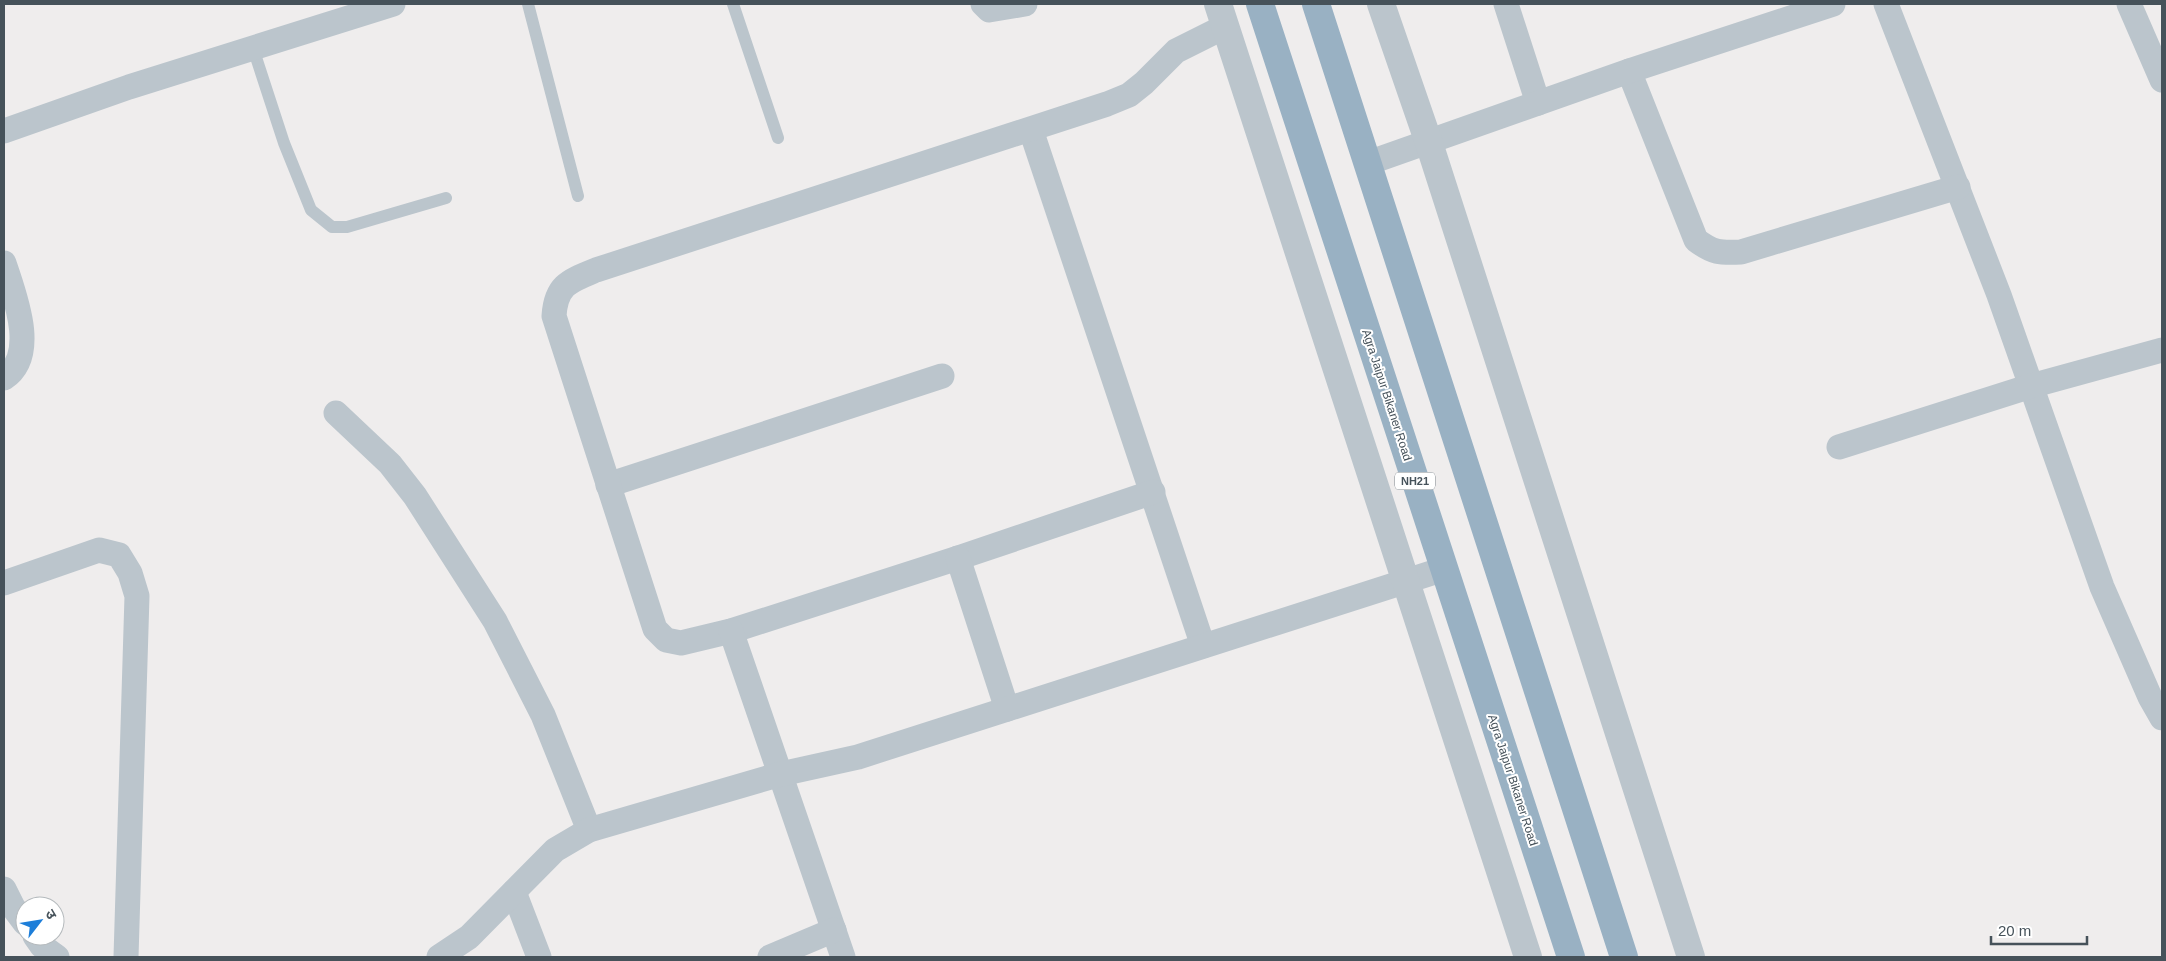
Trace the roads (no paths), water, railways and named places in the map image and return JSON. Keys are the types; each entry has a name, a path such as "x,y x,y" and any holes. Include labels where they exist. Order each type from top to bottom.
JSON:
{"highway":[{"name":"Agra Jaipur Bikaner Road","path":"1260,4 1571,957"},
{"path":"1316,4 1624,957"}],"street":[{"path":"4,131 130,87 393,4"},
{"path":"982,4 989,10 1025,4"},
{"path":"1381,4 1429,143 1691,957"},
{"path":"1506,4 1538,103"},
{"path":"1368,163 1628,71 1833,4"},
{"path":"1886,4 1958,187 2102,587 2150,697 2162,718"},
{"path":"2129,4 2162,80"},
{"path":"1153,492 958,558 730,631 681,643 666,640 655,629 608,485 554,316 555,299 568,282 596,270 1031,130 1129,95 1144,84 1176,51 1222,15 1528,957"},
{"path":"1628,71 1696,240 1710,251 1741,252 1958,187"},
{"path":"1031,130 1203,646"},
{"path":"4,263 20,314 21,347 12,372 4,378"},
{"path":"1838,447 2031,386 2162,350"},
{"path":"608,485 942,376"},
{"path":"336,413 390,464 416,496 490,613 543,715 589,830"},
{"path":"4,583 99,550 119,555 130,573 137,596 126,957"},
{"path":"958,558 1008,709"},
{"path":"439,957 469,936 555,850 589,830 781,774 858,758 1444,569"},
{"path":"730,631 843,957"},
{"path":"4,888 15,911"},
{"path":"514,892 539,957"},
{"path":"770,957 834,930"},
{"path":"42,946 57,957"}],"lane":[{"path":"528,4 578,196"},
{"path":"733,4 778,138"},
{"path":"244,51 311,210 332,227 347,227 446,198"}]}
